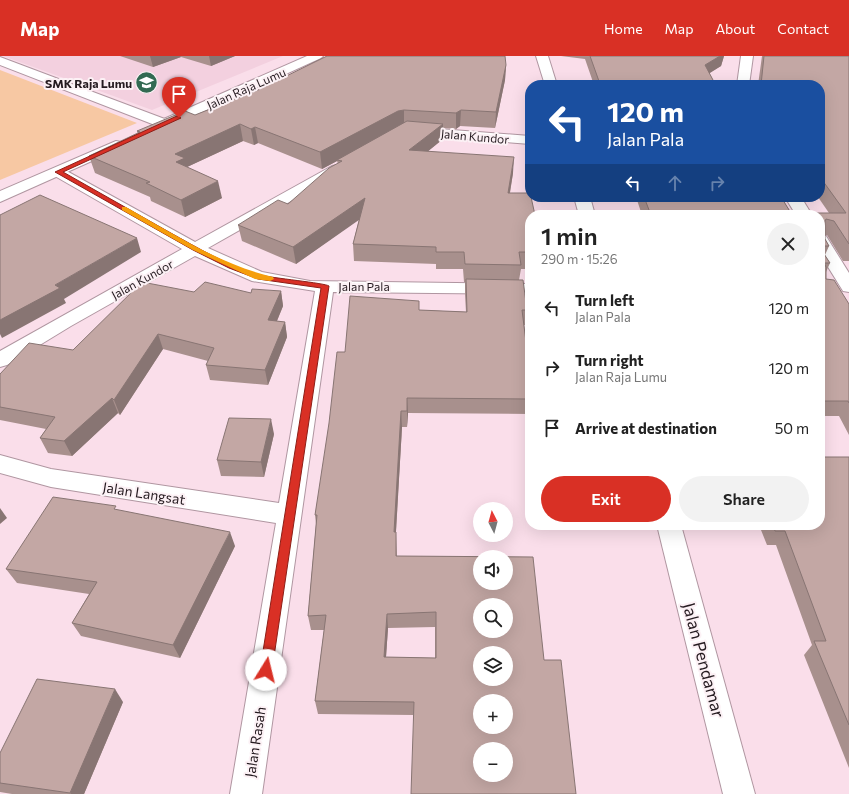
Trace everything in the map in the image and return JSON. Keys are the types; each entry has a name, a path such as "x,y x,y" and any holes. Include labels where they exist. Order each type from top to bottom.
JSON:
{"street":[{"name":"Jalan Raja Lumu","path":"151,130 316,56"},
{"path":"542,56 549,80"},
{"path":"744,80 747,56"},
{"path":"0,61 165,124"},
{"name":"Jalan Kundor","path":"398,134 404,131 417,131 525,140"},
{"path":"0,197 129,140"},
{"name":"Jalan Kundor","path":"0,360 64,322 348,163"},
{"name":"Jalan Pala","path":"58,172 195,249 258,277 310,286 525,289"},
{"path":"825,248 849,287 827,288"},
{"name":"Jalan Rasah","path":"246,794 325,286"},
{"name":"Jalan Langsat","path":"0,464 51,478 290,515"},
{"name":"Jalan Pendamar","path":"670,530 739,794"}],"shaded area":[{"name":"SMK Raja Lumu","path":"3,56 283,56 152,110"},
{"path":"0,70 137,123 0,180"}],"building":[{"path":"327,56 505,56 506,65 496,112 461,110 456,113 404,110 398,111 320,152 255,127 251,129 240,124 175,154 185,158 176,162 218,181 181,200 146,183 150,182 89,156 140,132 137,131 185,111 195,115 258,90"},
{"path":"590,56 720,56 705,65 713,80 599,80"},
{"path":"764,56 849,56 849,244 834,221 826,219 825,221 825,213 846,213 825,184 825,80 762,80"},
{"path":"407,121 443,124 409,150 514,157 508,193 525,193 525,202 532,202 534,210 525,210 525,252 519,252 521,265 465,264 464,252 436,252 436,247 353,244 365,198 293,247 238,225 278,200 288,204 329,168 342,161 337,160"},
{"path":"40,195 137,238 55,285 60,288 0,320 0,215"},
{"path":"646,202 784,202 789,210 649,210"},
{"path":"825,239 829,246 825,246"},
{"path":"825,256 830,263 825,263"},
{"path":"825,265 826,279 834,280 849,304 849,403 848,401 825,401"},
{"path":"466,279 523,280 525,295 525,310 522,310 525,334 525,399 407,398 407,411 401,411 394,532 396,532 396,556 473,557 473,590 513,590 513,557 533,557 544,660 561,660 576,794 411,794 414,702 315,701 326,615 308,616 317,515 315,515 329,423 337,352 345,352 350,296 419,301 419,310 467,312","holes":["436,612 436,658 384,657 387,614"]},
{"path":"142,282 194,292 205,282 251,293 252,289 281,291 268,320 285,322 265,370 206,365 214,348 158,334 114,400 112,398 64,441 40,438 55,417 0,407 0,374 29,343 73,350"},
{"path":"229,418 271,419 261,462 217,460"},
{"path":"825,457 849,457 849,725 814,641 826,641 785,531 775,531 825,530"},
{"path":"53,497 116,506 114,509 230,532 173,645 72,623 97,582 6,569"},
{"path":"37,679 115,689 70,793 0,783 0,753"}],"slow traffic":[{"path":"124,209 195,249 258,277 270,279"}],"place":[{"name":"SMK Raja Lumu","path":"147,83"}],"route":[{"path":"179,118 58,172 195,249 232,266 258,277 310,286 325,286 266,670"}]}
